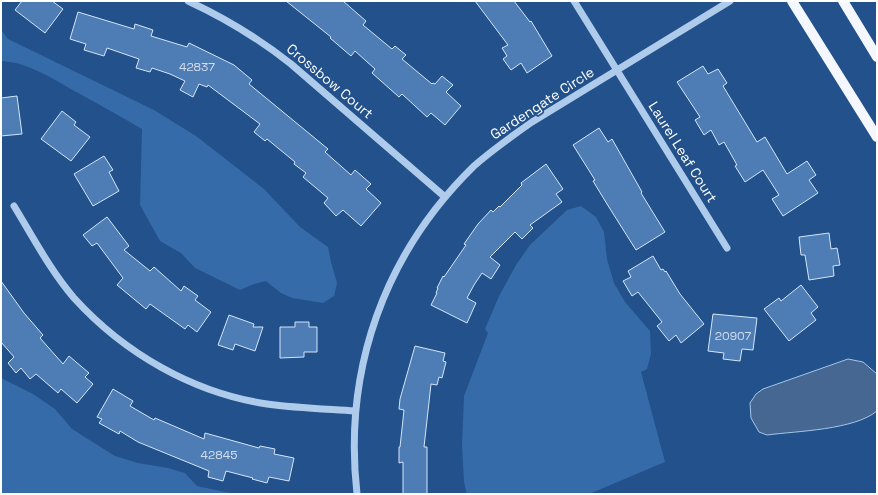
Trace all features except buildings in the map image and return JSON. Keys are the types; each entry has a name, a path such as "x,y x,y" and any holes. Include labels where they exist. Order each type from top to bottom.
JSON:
{"main road":[{"path":"792,1 877,137"},
{"path":"843,1 877,57"}],"street":[{"name":"Crossbow Court","path":"188,1 211,11 246,31 269,47 291,64 445,197"},
{"name":"Laurel Leaf Court","path":"574,1 727,248"},
{"name":"Gardengate Circle","path":"356,494 353,441 355,411 364,354 377,312 396,271 410,245 427,220 445,197 475,166 509,138 532,122 730,1"},
{"path":"14,206 51,267 73,297 102,326 129,348 158,366 191,382 230,396 266,404 355,411"}],"shaded area":[{"path":"1,30 8,39 154,110 196,136 264,189 300,227 328,247 337,283 334,296 323,303 292,298 281,293 266,281 240,290 195,268 181,253 160,241 140,205 142,129 32,68 11,62 1,61"},
{"path":"581,206 596,217 604,232 607,259 614,283 625,302 650,331 651,354 647,369 641,372 665,462 589,494 467,494 464,482 462,445 464,396 488,333 485,329 499,296 516,265 530,245 567,210"},
{"path":"848,359 863,362 877,374 877,411 854,422 825,429 767,435 759,432 751,418 750,403 756,394 763,389"},
{"path":"1,378 33,394 55,409 72,429 115,456 138,463 168,468 185,473 197,486 235,494 3,494 1,493"}]}
